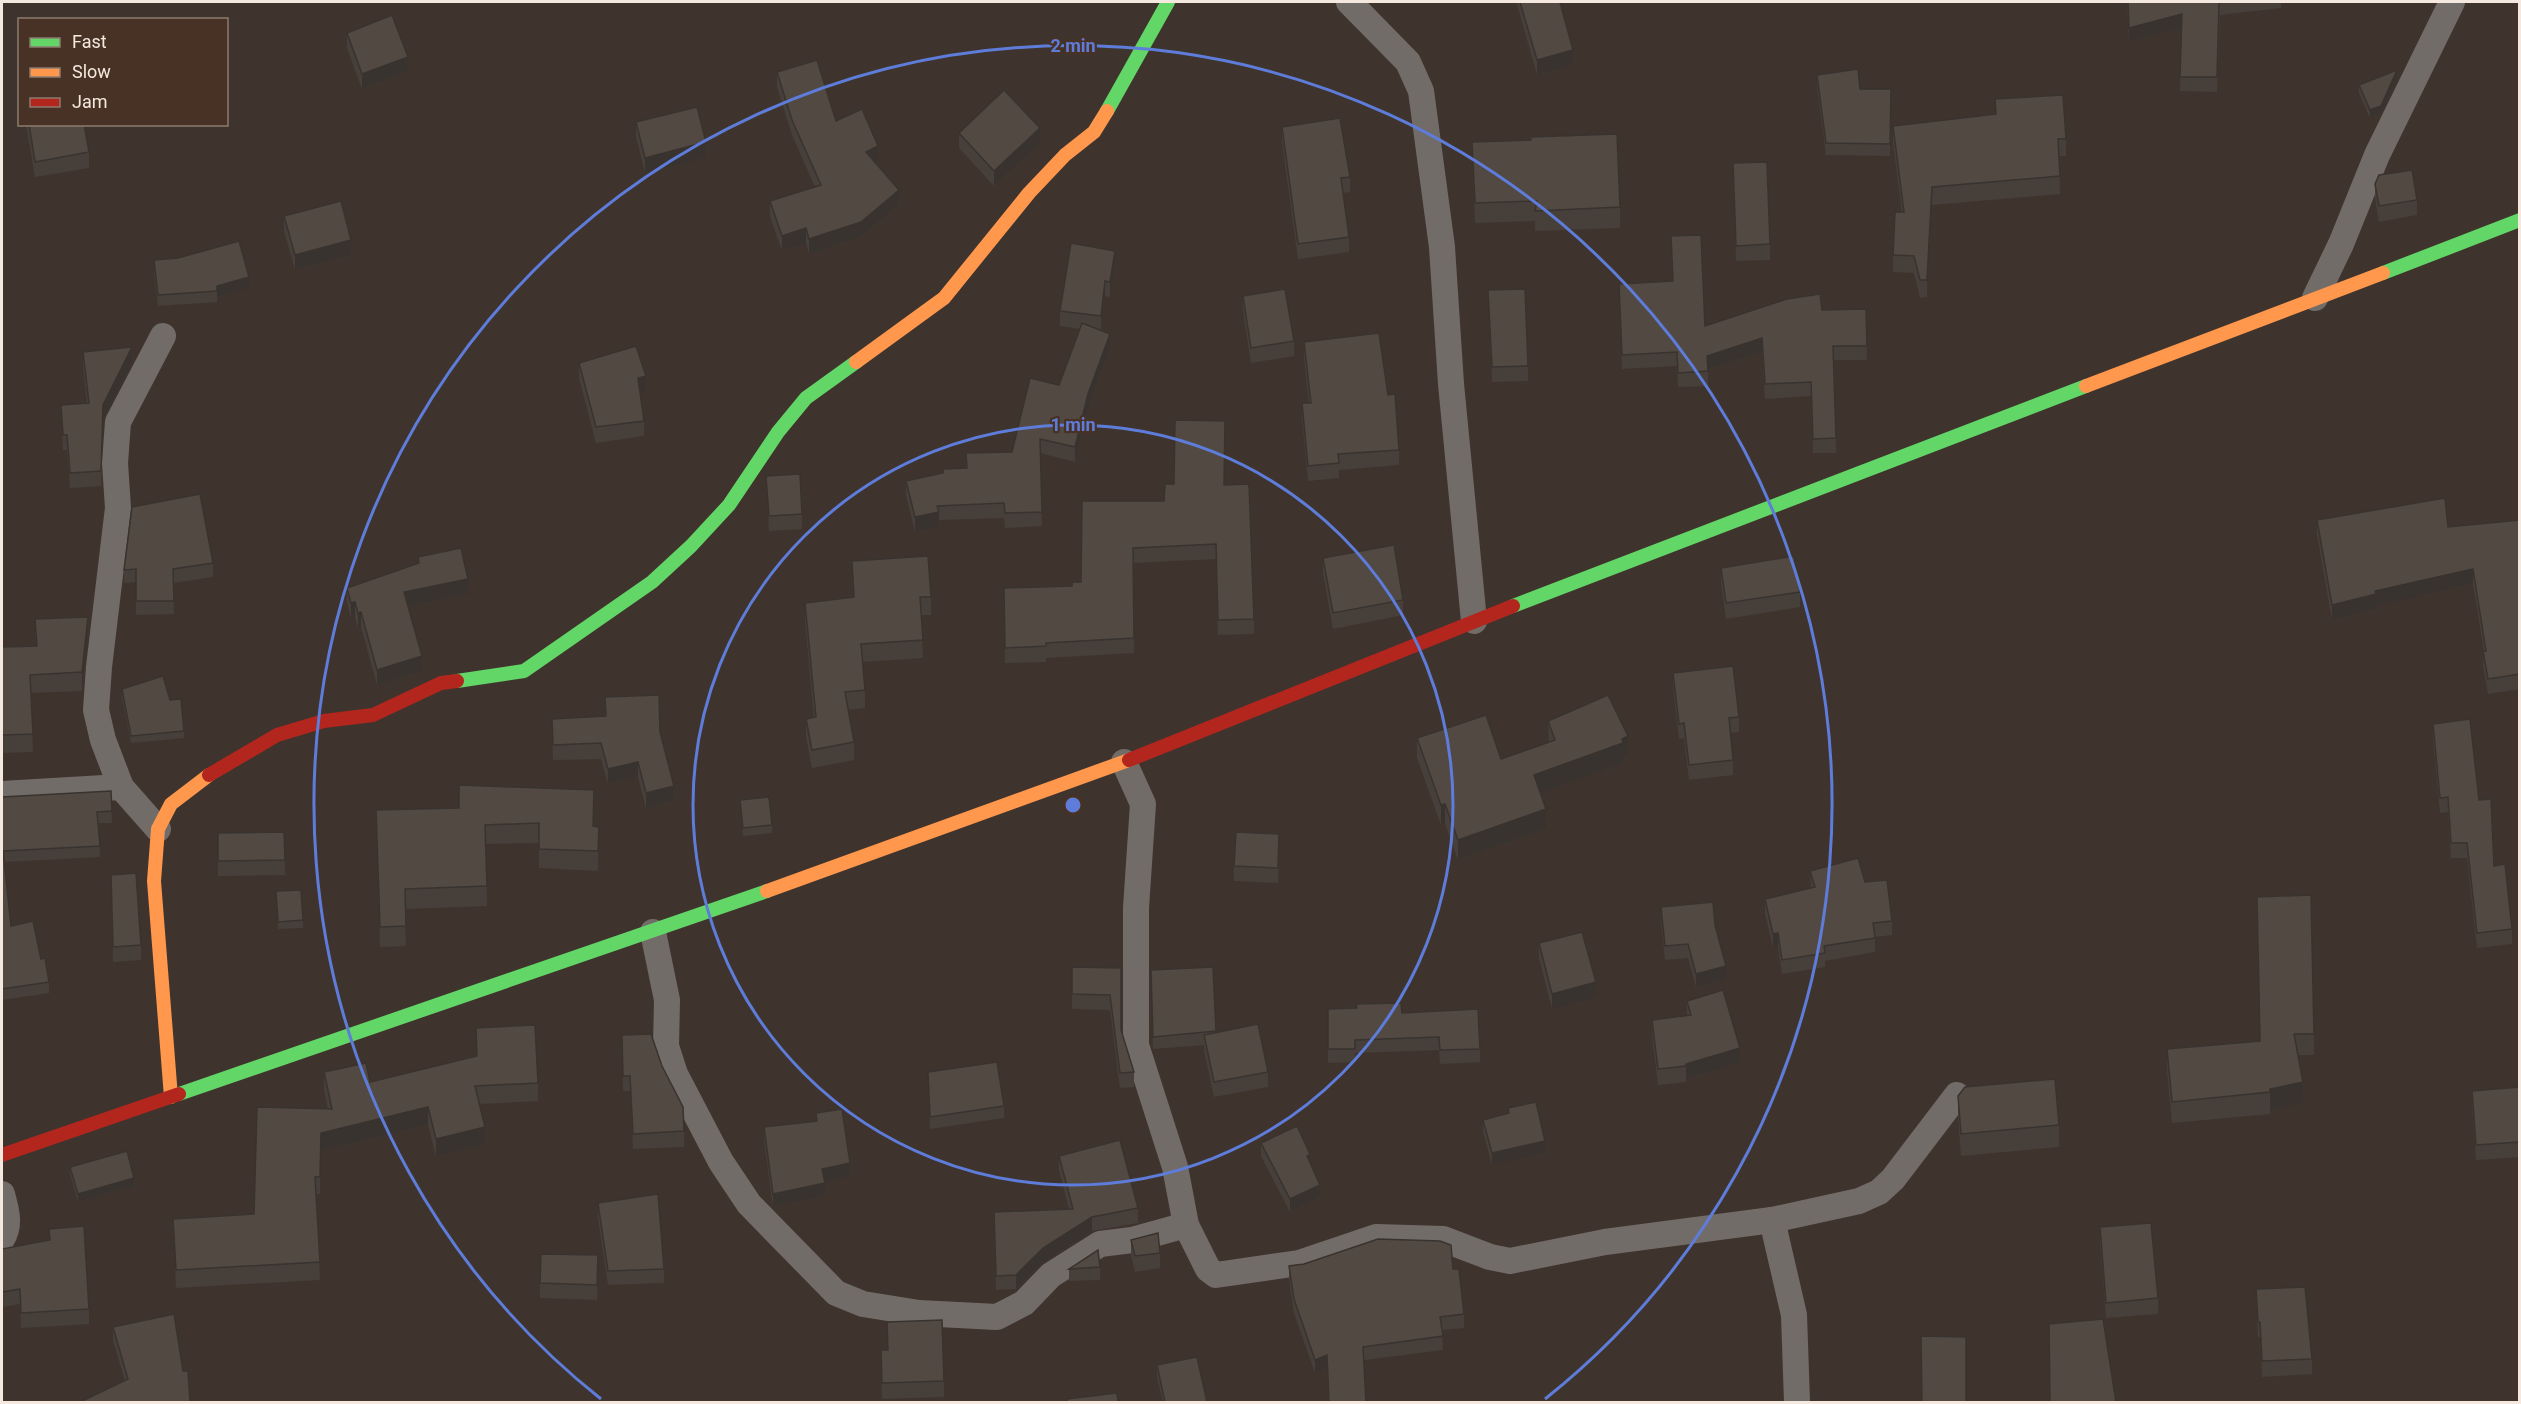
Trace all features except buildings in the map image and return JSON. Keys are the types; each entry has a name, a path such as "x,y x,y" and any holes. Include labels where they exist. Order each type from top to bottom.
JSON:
{"street":[{"path":"171,1097 154,881 158,829 171,804 216,770 277,735 324,721 373,715 441,683 524,671 652,582 691,546 729,505 778,432 806,398 944,298 1029,193 1065,155 1094,132 1127,79 1168,2"},
{"path":"1349,2 1408,62 1421,91 1442,248 1451,384 1473,621"},
{"path":"2315,298 2341,244 2377,154 2452,2"},
{"path":"2,1155 653,932 1124,762 1473,621 2520,220"},
{"path":"2341,244 2361,280"},
{"path":"158,829 121,787 103,740 96,710 101,644 118,508 115,463 118,422 163,336"},
{"path":"1124,762 1143,804 1136,908 1136,1045 1175,1167 1186,1225 1208,1269 1216,1275 1299,1263 1376,1238 1443,1239 1490,1257 1510,1261 1605,1242 1772,1220 1859,1201 1879,1192 1893,1179 1958,1095"},
{"path":"2,794 121,787"},
{"path":"653,932 667,1000 666,1046 675,1074 722,1162 749,1204 836,1293 863,1304 885,1308 997,1317 1024,1303 1051,1275 1100,1244 1132,1240 1186,1225"},
{"path":"2,1194 8,1217 6,1233 2,1239"},
{"path":"1772,1220 1794,1315 1797,1402"}],"traffic: fast":[{"path":"1107,111 1168,2"},
{"path":"2383,273 2520,220"},
{"path":"457,681 524,671 652,582 691,546 729,505 778,432 806,398 856,362"},
{"path":"1513,606 2086,386"},
{"path":"179,1094 767,891"}],"traffic: slow":[{"path":"856,362 944,298 1029,193 1065,155 1094,132 1107,111"},
{"path":"2086,386 2383,273"},
{"path":"767,891 1129,760"},
{"path":"171,1097 154,881 158,829 171,804 209,775"}],"traffic: jam":[{"path":"1129,760 1513,606"},
{"path":"209,775 277,735 324,721 373,715 441,683 457,681"},
{"path":"2,1155 179,1094"}]}
